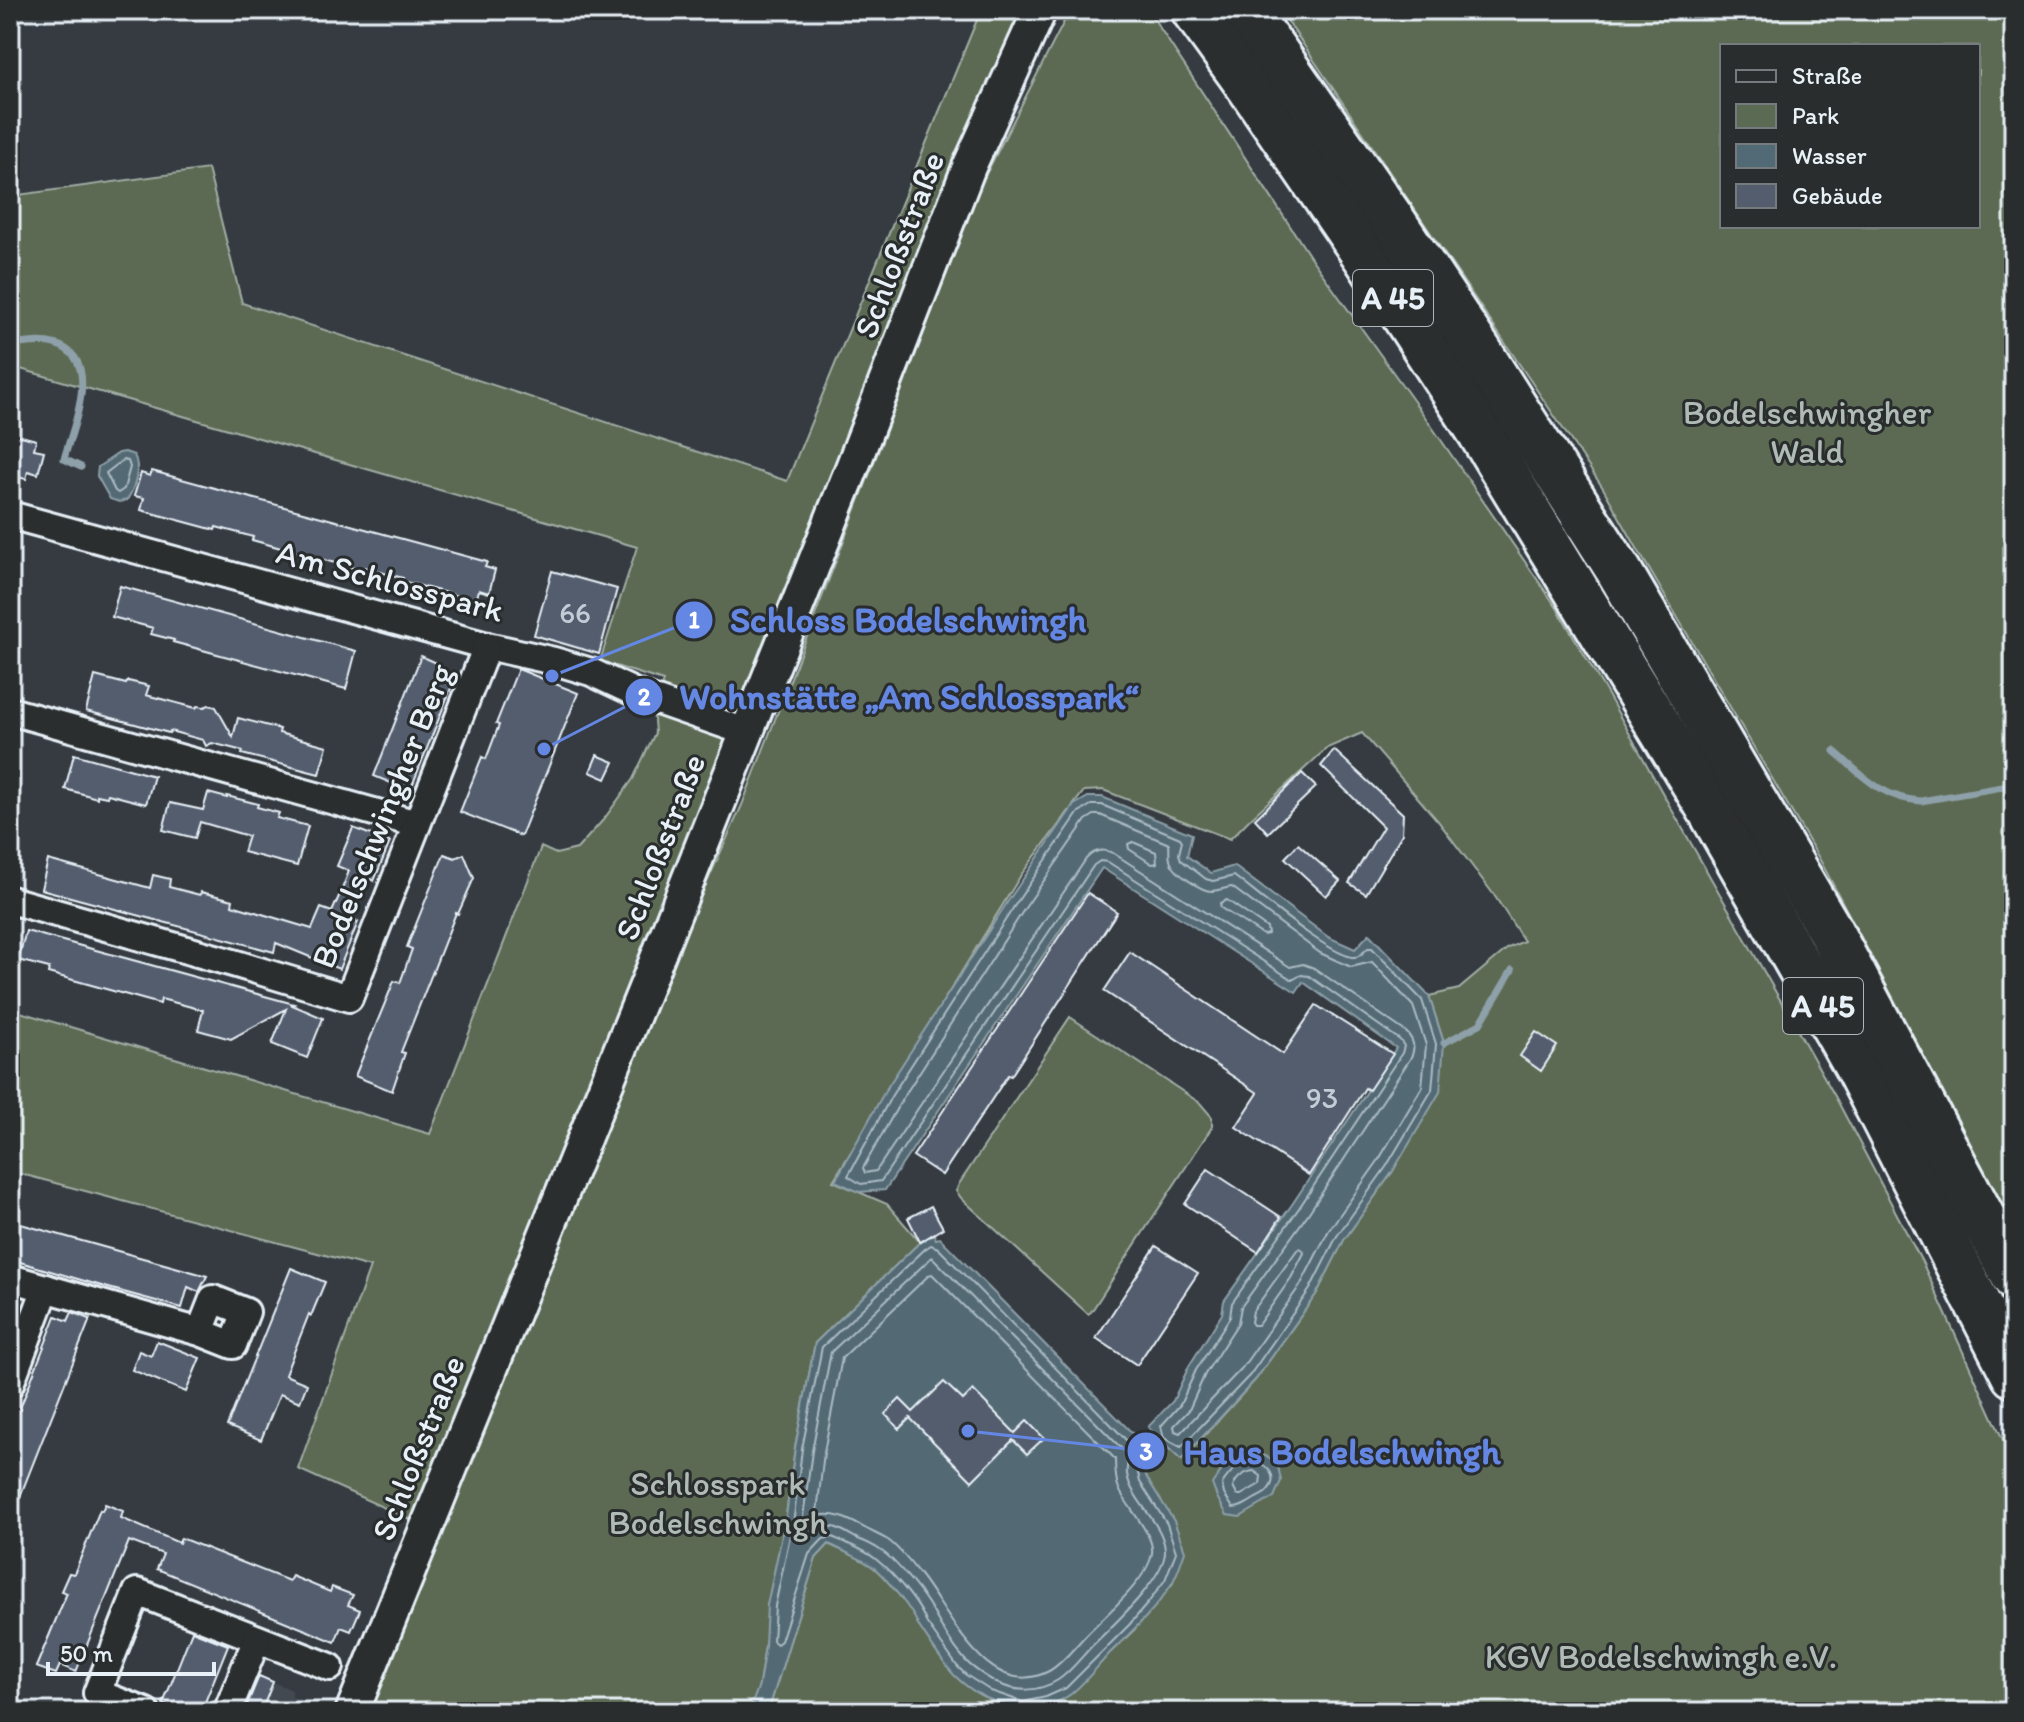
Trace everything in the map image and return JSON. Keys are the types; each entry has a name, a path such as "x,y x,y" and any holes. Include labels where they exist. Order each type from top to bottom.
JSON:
{"highway":[{"name":"A 45","path":"1194,10 1374,270 1480,432 1717,821 1857,1067 2014,1375"},
{"name":"A 45","path":"1246,10 1400,232 1619,571 1829,929 2014,1277"}],"street":[{"name":"Schloßstraße","path":"352,1712 648,981 969,167 1040,10"},
{"name":"Am Schlosspark","path":"10,515 487,646 554,661 591,672 640,695 746,732"},
{"name":"Bodelschwingher Berg","path":"10,900 349,998 487,646"},
{"path":"10,711 417,824"},
{"path":"10,1278 200,1332"},
{"path":"10,1384 46,1288"},
{"path":"146,1712 97,1693 137,1592 330,1667"},
{"path":"227,1712 257,1639"}],"shaded area":[{"path":"256,1675 292,1690 292,1697 323,1709 322,1712 241,1712"}],"green space":[{"path":"981,10 1024,10 531,1271 742,805 982,182 1070,10 1148,10 1311,258 1557,608 1836,1098 1923,1264 2014,1464 2014,1712 768,1712 816,1558 829,1544 865,1562 882,1576 905,1602 918,1625 961,1681 987,1698 1022,1709 1112,1651 1173,1583 1144,1470 1166,1446 1182,1460 1256,1379 1317,1293 1344,1240 1393,1171 1444,1043 1429,996 1459,989 1508,948 1524,941 1494,895 1438,821 1362,733 1327,748 1230,839 1103,790 1084,791 1021,875 833,1181 887,1204 920,1242 815,1343 795,1448 759,1685 762,1712 352,1712 427,1527 298,1469 370,1267 10,1171 10,1009 430,1134 541,847 556,854 577,849 604,819 633,779 655,733 653,708 663,681 600,661 637,547 10,366 10,196 208,169 242,303 787,481"},
{"name":"Bodelschwingher Wald","path":"1280,10 2014,10 2014,1226 1820,860 1603,488"},
{"path":"1070,1017 1200,1103 1212,1117 1212,1127 1088,1314 956,1191"}],"water":[{"path":"125,452 134,455 137,472 127,500 119,502 110,499 97,476 98,467"},
{"path":"1088,797 1102,797 1192,834 1187,856 1211,873 1234,866 1328,937 1355,949 1369,934 1429,996 1444,1043 1440,1092 1393,1171 1344,1240 1317,1293 1256,1379 1181,1460 1166,1446 1144,1470 1174,1521 1185,1551 1173,1581 1157,1604 1076,1690 1057,1702 1026,1708 994,1701 966,1686 949,1669 904,1602 882,1576 865,1562 829,1544 816,1558 768,1712 749,1712 759,1685 767,1605 786,1516 815,1343 920,1242 934,1234 1144,1445 1156,1436 1148,1427 1173,1401 1189,1366 1222,1314 1224,1301 1396,1048 1303,982 1296,992 1102,868 885,1190 859,1192 835,1181 885,1091 1010,898 1074,805"},
{"path":"1254,1452 1268,1457 1278,1466 1281,1481 1274,1497 1240,1517 1227,1515 1212,1484 1229,1463"}],"building":[{"path":"10,433 36,440 34,449 44,451 38,474 28,471 26,479 10,475"},
{"path":"152,471 487,562 485,567 495,570 489,593 479,590 476,601 402,581 403,578 365,567 364,571 252,540 253,537 235,532 216,527 215,530 141,510 144,498 134,496 141,473 150,476"},
{"path":"552,571 617,589 599,654 534,635"},
{"path":"120,586 356,651 346,689 173,642 151,634 153,628 112,617"},
{"path":"421,656 439,664 434,675 453,683 410,791 374,776"},
{"path":"518,669 578,693 521,836 460,812 482,757 486,759"},
{"path":"95,676 149,686 146,695 196,708 216,707 233,737 238,718 327,746 319,774 212,743 206,746 203,740 170,731 86,711"},
{"path":"1334,750 1403,814 1402,834 1366,894 1349,883 1383,827 1321,766"},
{"path":"74,754 154,776 146,804 108,794 107,797 97,795 97,798 65,789"},
{"path":"597,755 614,762 606,779 590,772"},
{"path":"1302,773 1316,787 1268,833 1255,819"},
{"path":"208,793 258,804 257,807 279,813 277,818 308,826 297,866 243,852 248,836 200,822 195,838 163,830 170,803 203,810"},
{"path":"353,828 390,842 374,881 368,878 352,920 358,922 339,969 276,943 274,952 41,889 48,860 150,888 153,875 170,879 169,887 233,900 232,905 312,929 321,908 332,912 340,894 349,871 337,866"},
{"path":"1298,844 1340,881 1326,896 1285,858"},
{"path":"444,854 455,858 464,854 474,878 456,913 401,1052 405,1053 392,1091 355,1076 394,981 400,983 412,949 407,947"},
{"path":"1088,893 1117,912 1011,1076 1008,1075 942,1175 913,1156"},
{"path":"26,931 294,1004 323,1018 307,1058 272,1044 286,1009 231,1039 198,1030 203,1010 161,999 160,1004 48,973 49,968 18,960"},
{"path":"1130,952 1283,1054 1316,1005 1393,1054 1369,1090 1365,1088 1309,1175 1236,1127 1258,1093 1104,991"},
{"path":"1536,1032 1557,1046 1541,1071 1520,1056"},
{"path":"1208,1169 1281,1217 1258,1252 1185,1204"},
{"path":"931,1206 943,1228 920,1242 908,1218"},
{"path":"10,1221 207,1276 199,1292 188,1287 182,1308 105,1287 10,1259"},
{"path":"1156,1246 1198,1273 1137,1365 1096,1338"},
{"path":"291,1268 325,1282 285,1375 307,1384 300,1402 280,1394 261,1440 227,1426"},
{"path":"72,1312 90,1319 10,1522 10,1434 56,1316 68,1321"},
{"path":"157,1341 200,1358 186,1392 132,1370 139,1351 151,1356"},
{"path":"944,1382 963,1400 973,1390 1015,1433 1027,1421 1044,1438 1027,1454 1013,1440 972,1481 910,1418 899,1429 885,1414 900,1399 913,1412"},
{"path":"105,1504 123,1511 121,1518 179,1543 181,1538 289,1581 292,1576 330,1592 332,1587 353,1595 348,1605 360,1610 351,1631 341,1627 335,1642 157,1569 163,1554 129,1541 76,1672 60,1665 56,1674 36,1667 67,1593 61,1591 69,1573 74,1574"},
{"path":"192,1631 228,1645 201,1712 182,1712 163,1704"},
{"path":"259,1676 273,1682 261,1712 244,1712"}],"waterway":[{"path":"10,345 54,344 69,351 78,363 82,377 81,394 64,459 81,467"},
{"path":"1834,751 1873,784 1907,799 1921,801 2014,785"},
{"path":"1444,1043 1480,1024 1512,970"}],"place":[{"name":"Schloss Bodelschwingh","path":"552,676"},
{"name":"Wohnstätte „Am Schlosspark“","path":"544,749"},
{"name":"Haus Bodelschwingh","path":"968,1431"}],"park label":[{"name":"Schlosspark Bodelschwingh","path":"718,1502"},
{"name":"KGV Bodelschwingh e.V.","path":"1661,1656"}]}
